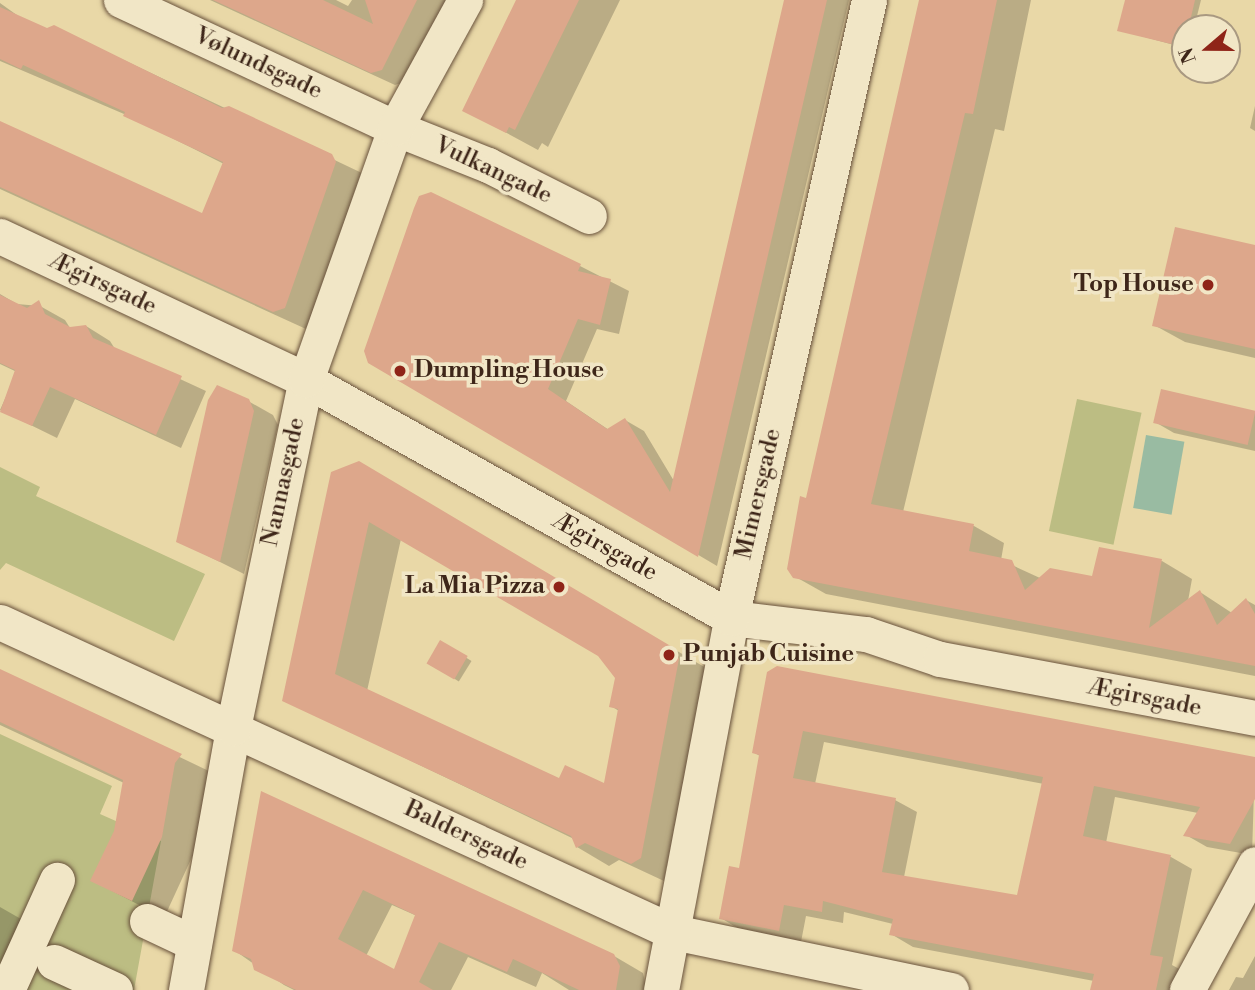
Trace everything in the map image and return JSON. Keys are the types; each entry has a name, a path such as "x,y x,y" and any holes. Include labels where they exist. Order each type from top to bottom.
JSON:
{"street":[{"name":"Vølundsgade","path":"121,0 395,128"},
{"name":"Nannasgade","path":"186,990 233,728 306,380 395,128 465,0"},
{"name":"Mimersgade","path":"662,990 732,618 869,0"},
{"name":"Vulkangade","path":"395,128 488,165 589,216"},
{"name":"Ægirsgade","path":"0,236 306,380 732,618 866,634 940,659 1255,718"},
{"name":"Baldersgade","path":"0,622 673,932 951,990"},
{"path":"1187,990 1255,864"},
{"path":"7,990 57,880"},
{"path":"147,921 194,943"},
{"path":"54,962 115,990"}],"shaded area":[{"path":"1077,399 1142,413 1113,545 1049,531"},
{"path":"1146,435 1184,442 1172,515 1133,508"},
{"path":"0,467 40,487 36,496 205,574 174,641 6,563 0,570"},
{"path":"0,734 112,786 100,814 161,841 134,990 0,990"}],"building":[{"path":"213,0 323,0 373,24 365,0 417,0 382,70 371,73"},
{"path":"516,0 579,0 515,130 509,127 506,133 462,111"},
{"path":"784,0 827,0 698,557 368,363 364,351 419,196 431,192 581,264 578,271 611,279 600,325 578,319 548,389 607,429 625,418 670,492"},
{"path":"919,0 997,0 973,114 965,113 871,504 974,524 969,551 1012,560 1025,590 1050,568 1092,576 1099,547 1162,559 1149,628 1200,590 1217,625 1246,598 1255,614 1255,666 793,578 787,569 800,496 806,498"},
{"path":"1125,0 1195,0 1192,14 1171,14 1171,44 1117,31"},
{"path":"0,7 47,28 54,25 222,108 229,106 332,154 336,162 285,308 273,312 0,187 0,121 202,213 223,162 123,116 125,112 23,65 21,69 0,59"},
{"name":"Top House","path":"1175,227 1255,245 1255,349 1152,326"},
{"path":"0,295 27,308 39,300 45,314 70,327 86,325 93,338 182,376 156,435 50,387 32,426 0,412 15,370 0,363"},
{"path":"217,385 249,399 254,411 220,562 176,542 208,400"},
{"path":"1161,389 1255,411 1248,445 1153,423"},
{"path":"359,461 674,648 679,659 641,858 631,864 585,843 576,848 571,836 282,701 331,472","holes":["369,522 598,656 615,678 609,707 618,709 604,783 565,765 559,778 335,674"]},
{"path":"440,640 468,656 454,679 426,663"},
{"path":"777,666 1255,757 1255,799 1230,844 1183,836 1200,807 1094,786 1083,836 1171,855 1150,955 1163,957 1156,990 1090,990 1094,974 889,935 893,919 823,901 822,912 784,905 779,931 719,919 729,866 739,868 759,755 752,753 767,672","holes":["803,731 1043,777 1017,895 882,872 896,798 793,778"]},
{"path":"0,669 182,754 175,763 162,837 132,901 90,881 114,831 123,780 0,722"},
{"path":"261,791 614,954 620,966 616,990 579,990 513,959 507,972 439,942 419,982 433,990 296,990 254,970 251,959 232,951","holes":["363,890 415,915 394,969 338,939"]}],"place":[{"name":"Top House","path":"1208,285"},
{"name":"Dumpling House","path":"400,371"},
{"name":"La Mia Pizza","path":"559,587"},
{"name":"Punjab Cuisine","path":"669,655"}]}
